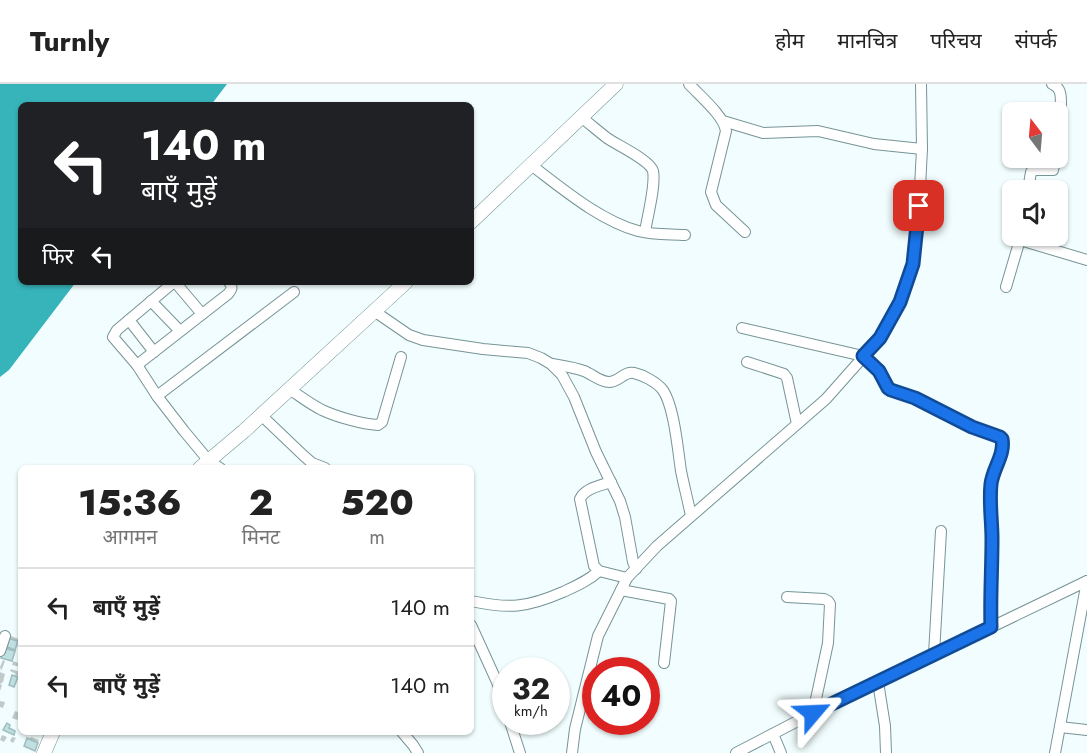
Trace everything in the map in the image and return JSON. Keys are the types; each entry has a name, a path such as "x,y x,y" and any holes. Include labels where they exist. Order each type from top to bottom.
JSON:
{"main road":[{"path":"474,219 616,84"},
{"path":"211,465 261,415 403,285"},
{"path":"44,753 52,735"}],"street":[{"path":"689,84 723,121 726,131 711,192 716,205 745,232"},
{"path":"572,753 577,719 598,636 627,578 657,546 826,399 880,338 900,302 913,264 919,206 922,149 921,84"},
{"path":"1052,84 1060,91 1061,102"},
{"path":"581,117 652,169 654,174 645,232"},
{"path":"723,121 763,132 818,131 874,144 922,149"},
{"path":"531,165 603,216 621,225 645,232 685,235"},
{"path":"1030,180 1031,172 1053,170 1054,168"},
{"path":"1006,286 1018,246"},
{"path":"1044,246 1087,260"},
{"path":"171,285 117,330 113,337 137,365 157,396 209,465"},
{"path":"178,285 202,314"},
{"path":"137,365 231,290 230,285"},
{"path":"157,396 294,292"},
{"path":"152,301 180,331"},
{"path":"374,311 409,335 423,340 528,353 551,364 562,375 574,397 596,452 620,501 636,569"},
{"path":"129,320 154,352"},
{"path":"742,328 863,356 879,371 891,390 915,398 972,427 1002,439 991,491 991,627"},
{"path":"289,389 322,410 378,425 382,422 401,357"},
{"path":"747,362 784,374 787,378 796,424"},
{"path":"551,364 570,367 606,382 615,381 626,373 636,373 662,389 677,437 691,516"},
{"path":"261,415 304,456 317,465"},
{"path":"611,482 589,490 580,496 580,499 594,566 599,571 627,578"},
{"path":"934,654 941,531"},
{"path":"474,602 495,606 527,605 546,600 575,587 589,580 599,571"},
{"path":"736,753 813,713 1087,581"},
{"path":"1055,753 1087,581"},
{"path":"621,590 672,601 664,663"},
{"path":"787,597 824,599 830,604 828,643 813,713"},
{"path":"474,632 492,671"},
{"path":"0,651 5,636"},
{"path":"878,682 885,726 886,753"},
{"path":"1060,727 1087,730"},
{"path":"773,734 782,753"},
{"path":"405,735 418,753"},
{"path":"514,735 520,753"}],"water":[{"path":"0,84 227,84 213,102 18,102 18,285 74,285 9,370 0,377"}],"building":[{"path":"7,638 18,641 15,650 5,646"},
{"path":"3,648 15,651 12,661 1,658"},
{"path":"12,675 18,677 14,687 9,685"},
{"path":"7,723 10,725 9,728 15,731 14,735 3,730"},
{"path":"27,738 38,743 35,751 24,746"}],"route":[{"path":"813,713 991,627 991,491 992,478 999,461 1003,441 1000,437 972,427 915,398 891,390 879,371 863,356 880,338 900,302 913,264 919,206"}]}
